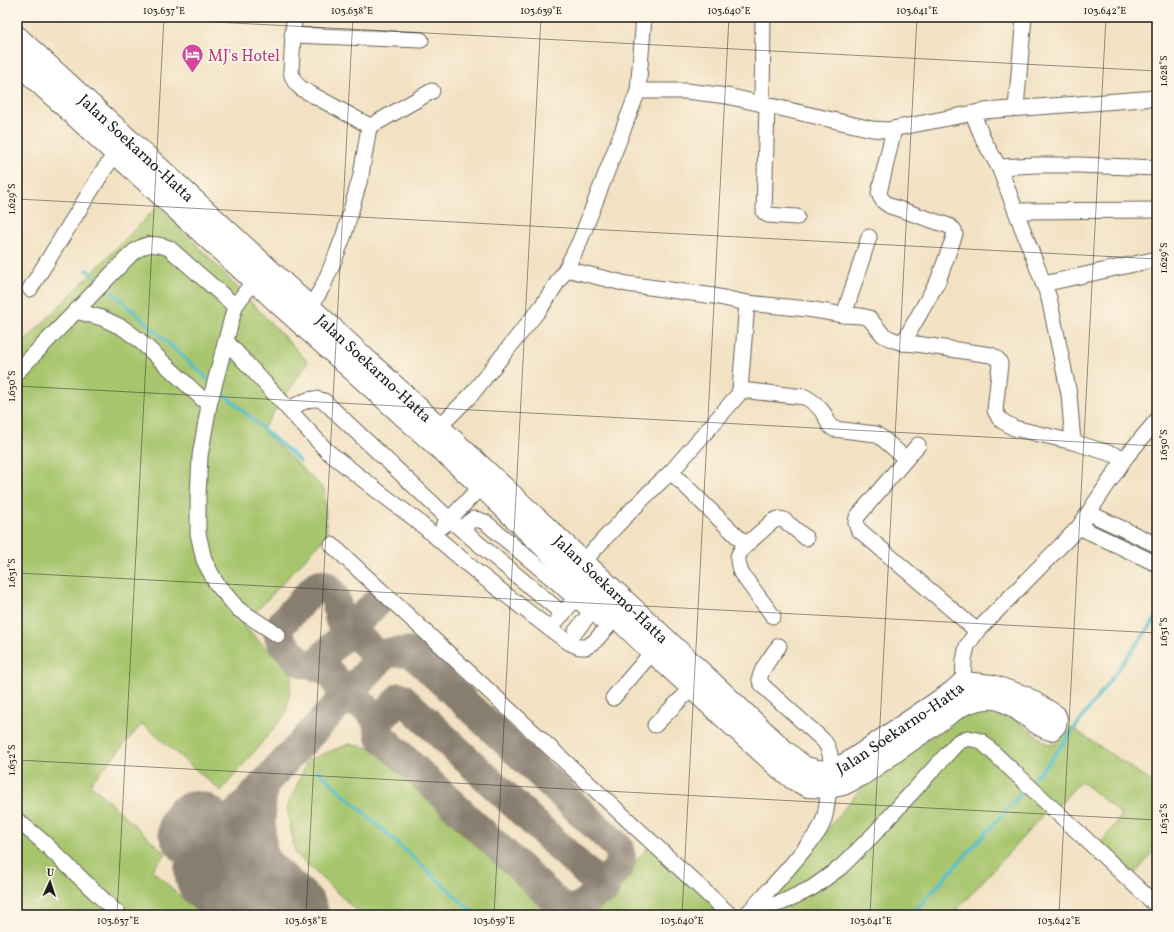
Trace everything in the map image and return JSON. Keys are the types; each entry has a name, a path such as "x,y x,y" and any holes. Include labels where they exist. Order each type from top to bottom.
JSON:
{"highway":[{"name":"Jalan Soekarno-Hatta","path":"17,37 58,87 116,153 281,305 434,432"},
{"name":"Jalan Soekarno-Hatta","path":"17,62 58,87 154,163 310,308 434,432 486,481 609,613 659,645 805,768 817,771 829,780"},
{"name":"Jalan Soekarno-Hatta","path":"486,481 584,562 609,613"},
{"name":"Jalan Soekarno-Hatta","path":"659,645 692,688 779,767 794,779 808,786 829,780 850,762 924,722 976,699 997,697 1013,705 1044,727 1051,729 1055,725 1056,720 1055,716 1024,697 992,686 963,683 924,722"}],"street":[{"path":"294,17 291,71 292,77 296,84 302,89 369,127"},
{"path":"434,432 471,394 542,306 566,268 580,241 638,91 644,17"},
{"path":"763,17 765,104 764,212 768,215 797,217"},
{"path":"1016,108 1024,17"},
{"path":"292,35 421,40"},
{"path":"369,127 432,91"},
{"path":"638,91 686,92 727,96 872,129 887,130 984,111 1157,98"},
{"path":"973,114 984,141 999,167 1049,298 1069,394 1073,442"},
{"path":"310,308 323,286 336,258 344,235 361,174 369,127"},
{"path":"894,129 879,193 880,198 883,202 890,206 949,226 954,230 955,234 938,281 903,343"},
{"path":"30,288 103,171 116,153"},
{"path":"999,167 1078,165 1157,168"},
{"path":"1016,211 1157,210"},
{"path":"844,315 869,236"},
{"path":"17,372 130,255 139,248 149,244 169,248 236,306"},
{"path":"1043,284 1157,259"},
{"path":"566,268 627,284 714,296 746,303 808,309 869,318 883,335 903,343 991,355 996,357 1000,364 995,410 1002,421 1014,428 1073,442 1125,458"},
{"path":"250,286 236,306 209,404 200,456 198,533 204,560 216,583 238,609 278,635"},
{"path":"584,562 618,524 655,486 671,472 735,399 740,390 746,303"},
{"path":"76,311 102,318 123,328 209,404"},
{"path":"226,341 327,451 378,492 415,519 478,573 550,629 570,643 579,646 586,646 594,642 609,613"},
{"path":"740,390 805,397 813,401 824,414 831,427 876,434 906,459"},
{"path":"289,409 312,398 319,398 324,401 455,524 563,614"},
{"path":"963,683 964,660 967,646 977,632 1079,527 1125,458 1157,420"},
{"path":"918,445 857,517 856,523 858,529 977,632"},
{"path":"671,472 746,545"},
{"path":"455,524 486,481"},
{"path":"1089,513 1157,545"},
{"path":"434,535 455,524 473,519 485,522 575,599 609,613"},
{"path":"773,616 741,573 738,556 739,552 772,521 778,519 784,520 806,538"},
{"path":"1079,527 1157,564"},
{"path":"332,545 730,915"},
{"path":"550,629 575,599"},
{"path":"576,631 609,613"},
{"path":"614,698 659,645"},
{"path":"747,914 794,863 820,828 824,820 827,807 830,753 828,746 763,686 760,679 764,669 779,646"},
{"path":"655,725 692,688"},
{"path":"747,914 783,902 812,888 841,867 873,835 958,742 968,738 981,741 1157,906"},
{"path":"17,820 41,840 119,915"}],"green space":[{"path":"159,205 308,362 262,430 324,489 327,535 243,626 293,672 286,714 221,791 142,724 90,784 166,854 152,870 201,915 17,915 17,349"},
{"path":"997,706 1048,744 1055,744 1071,727 1157,785 1157,848 1135,874 1101,843 1122,815 1081,781 1059,805 1044,814 952,915 758,915 858,792 954,720 966,713"},
{"path":"349,744 375,749 552,915 361,915 295,853 287,807 308,760"},
{"path":"652,843 724,915 587,915"}],"waterway":[{"path":"87,270 96,278"},
{"path":"110,290 211,382"},
{"path":"217,388 300,461"},
{"path":"1034,778 1051,760 1157,617"},
{"path":"317,770 476,915"},
{"path":"911,915 1022,793"}],"taxiway":[{"path":"207,839 234,816 384,655 387,653 406,652 413,654 619,848 621,858 619,867 584,905 573,909 563,908 380,736 376,721 368,710 357,703 342,701 341,694 337,682 330,673 320,667 302,663 281,641 279,631 283,622 317,585 324,585 330,590 335,598 340,621 368,646 372,653 373,660 370,669"},
{"path":"314,666 375,604"},
{"path":"377,723 401,697 605,890"},
{"path":"263,786 261,827 262,848 266,867"},
{"path":"240,915 201,896 193,886 190,878 189,871 192,856 201,843 211,837 232,835 237,836 249,843 255,850 258,858 259,882 263,891 273,902 290,914"}],"runway":[{"path":"196,829 291,915"}],"place":[{"name":"MJ's Hotel","path":"193,74"}]}
